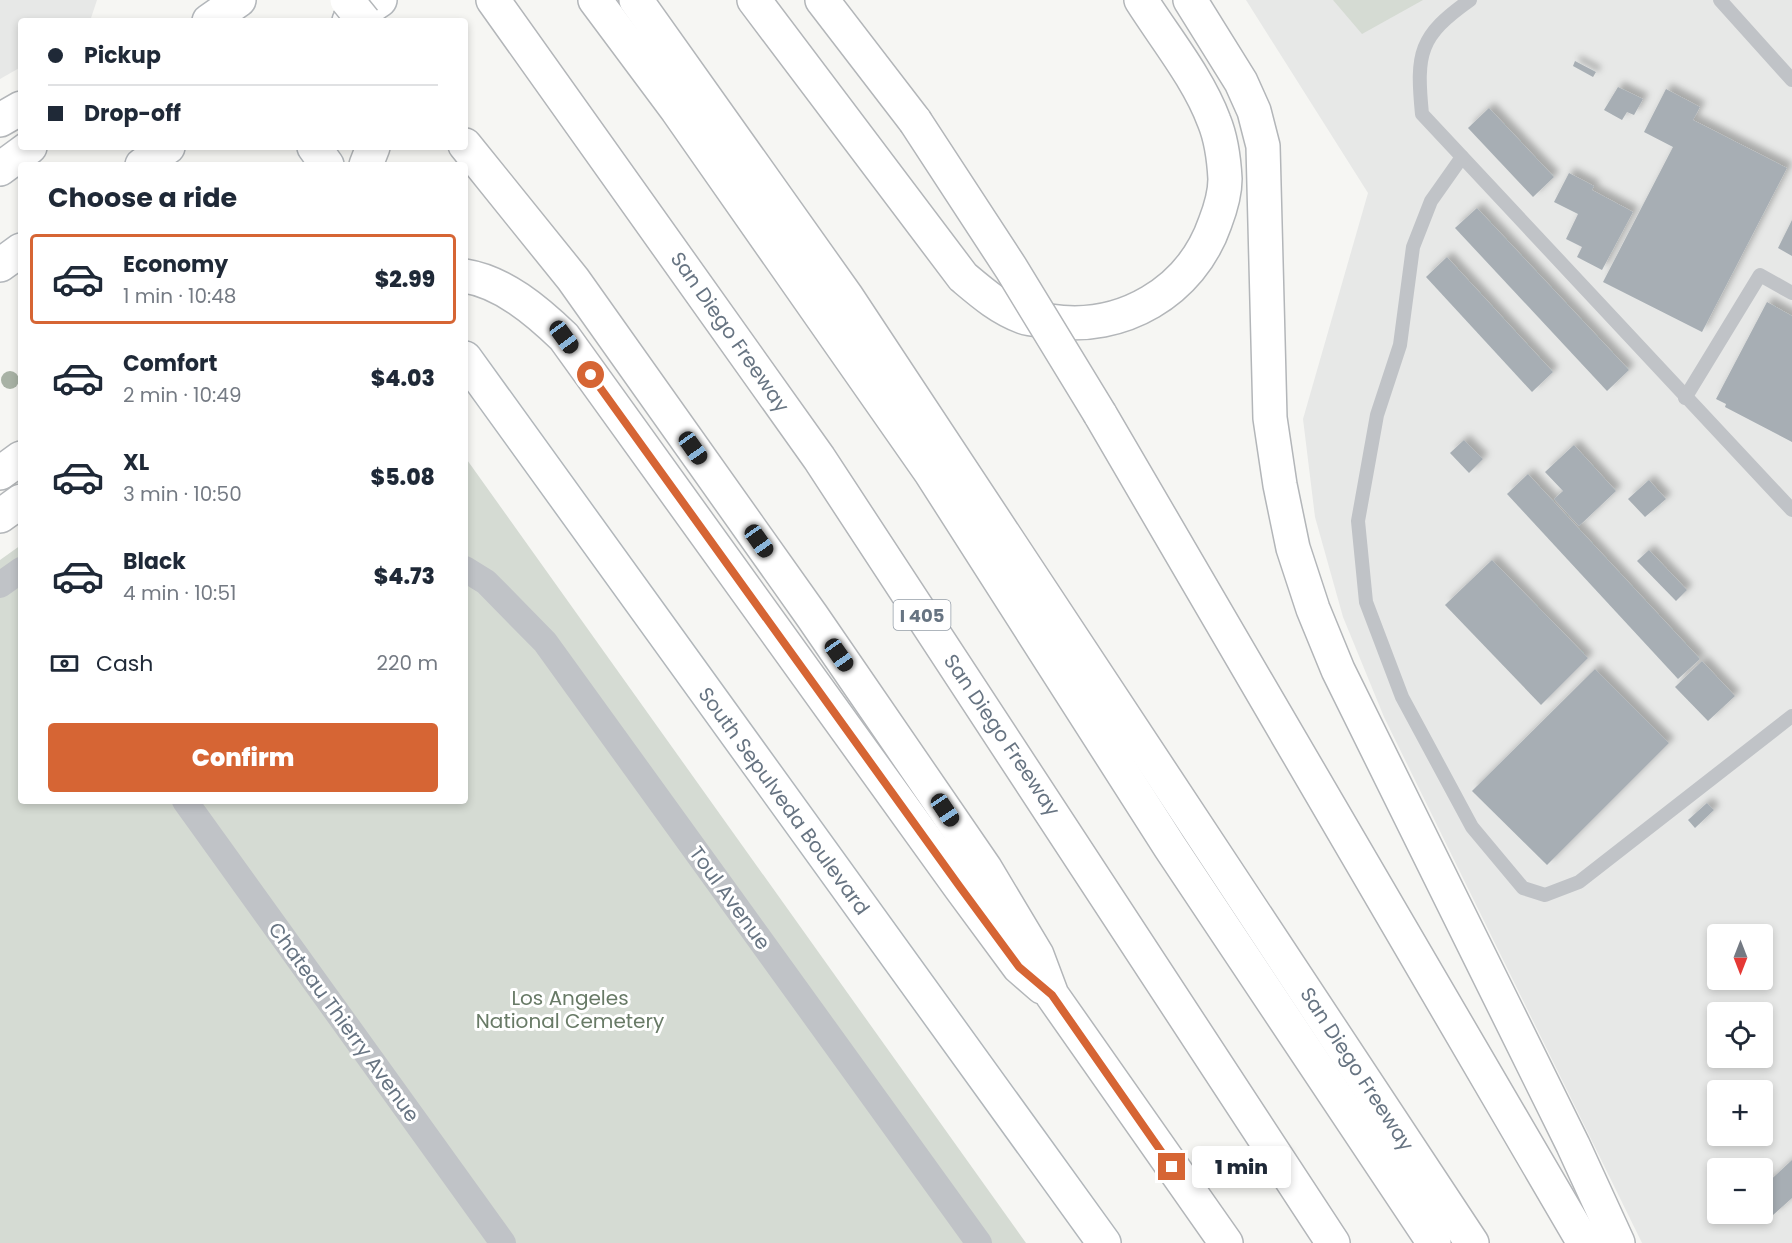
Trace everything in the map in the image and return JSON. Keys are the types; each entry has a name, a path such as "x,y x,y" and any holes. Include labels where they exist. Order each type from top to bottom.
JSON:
{"main road":[{"path":"347,0 362,18"},
{"path":"366,0 370,18"},
{"path":"353,18 380,0"},
{"name":"San Diego Freeway","path":"493,0 819,458 1333,1243"},
{"path":"595,0 677,110 931,473 1177,857 1434,1243"},
{"name":"San Diego Freeway","path":"636,0 847,297 1472,1243"},
{"path":"754,0 963,277 995,304 1024,317 1071,324 1102,321 1139,309 1169,291 1191,270 1209,241 1219,213 1225,182 1214,121 1198,90 1141,0"},
{"path":"822,0 915,121 1011,268 1100,414 1584,1243"},
{"path":"1190,0 1241,82 1254,111 1263,146 1270,418 1280,485 1293,548 1313,609 1338,670 1573,1145 1618,1243"},
{"path":"0,120 18,110"},
{"path":"468,149 573,279 812,616 985,868 1036,955 1052,995 1226,1243"},
{"path":"0,169 26,150"},
{"path":"146,162 164,150"},
{"path":"0,265 18,252"},
{"path":"468,277 498,288 519,299 564,337 967,897 1019,967 1052,995"},
{"name":"South Sepulveda Boulevard","path":"468,362 1104,1243"},
{"path":"0,473 18,460"},
{"path":"0,516 18,503"}],"street":[{"name":"Toul Avenue","path":"468,570 486,582 545,642 979,1243"},
{"name":"Chateau Thierry Avenue","path":"187,804 503,1243"}],"lane":[{"path":"1470,0 1441,21 1425,45 1418,72 1422,114 1792,510"},
{"path":"1720,0 1792,80"},
{"path":"1462,157 1431,201 1413,247 1400,345 1377,415 1358,521 1366,602 1402,697 1472,827 1523,888 1545,895 1579,882 1792,716"},
{"path":"1685,398 1760,274 1792,293"}],"shaded area":[{"path":"0,0 97,0 91,18 18,18 18,69 0,79"},
{"path":"1246,0 1792,0 1792,1243 1642,1243 1384,717 1343,617 1315,517 1303,419 1368,193"}],"green space":[{"path":"1333,0 1423,0 1362,34"},
{"name":"Los Angeles National Cemetery","path":"468,461 1026,1243 0,1243 0,560 18,547 18,804 468,804"}],"building":[{"path":"1575,61 1596,72 1593,77 1573,66"},
{"path":"1618,87 1643,99 1634,115 1627,112 1622,120 1604,110"},
{"path":"1666,89 1700,107 1693,120 1787,168 1702,332 1603,282 1673,147 1644,132"},
{"path":"1489,108 1554,177 1533,197 1468,128"},
{"path":"1569,173 1594,186 1592,190 1633,212 1602,270 1577,257 1582,247 1566,239 1578,214 1554,202"},
{"path":"1477,208 1629,370 1607,391 1455,228"},
{"path":"1792,220 1792,256 1778,248"},
{"path":"1447,257 1553,372 1532,392 1426,277"},
{"path":"1767,302 1792,316 1792,442 1725,407 1726,404 1716,399"},
{"path":"1464,440 1483,459 1469,473 1450,453"},
{"path":"1574,445 1616,491 1579,526 1554,499 1563,491 1545,472"},
{"path":"1528,474 1700,659 1678,679 1507,494"},
{"path":"1649,480 1666,499 1645,517 1628,499"},
{"path":"1649,550 1687,590 1676,601 1637,561"},
{"path":"1492,560 1588,658 1541,705 1445,605"},
{"path":"1702,661 1735,696 1708,721 1675,687"},
{"path":"1595,669 1669,743 1547,865 1472,791"},
{"path":"1707,803 1714,810 1695,828 1688,820"},
{"path":"1792,1160 1792,1198 1773,1215 1773,1178"}],"route":[{"path":"591,375 960,887 1019,967 1052,995 1172,1167"}]}
